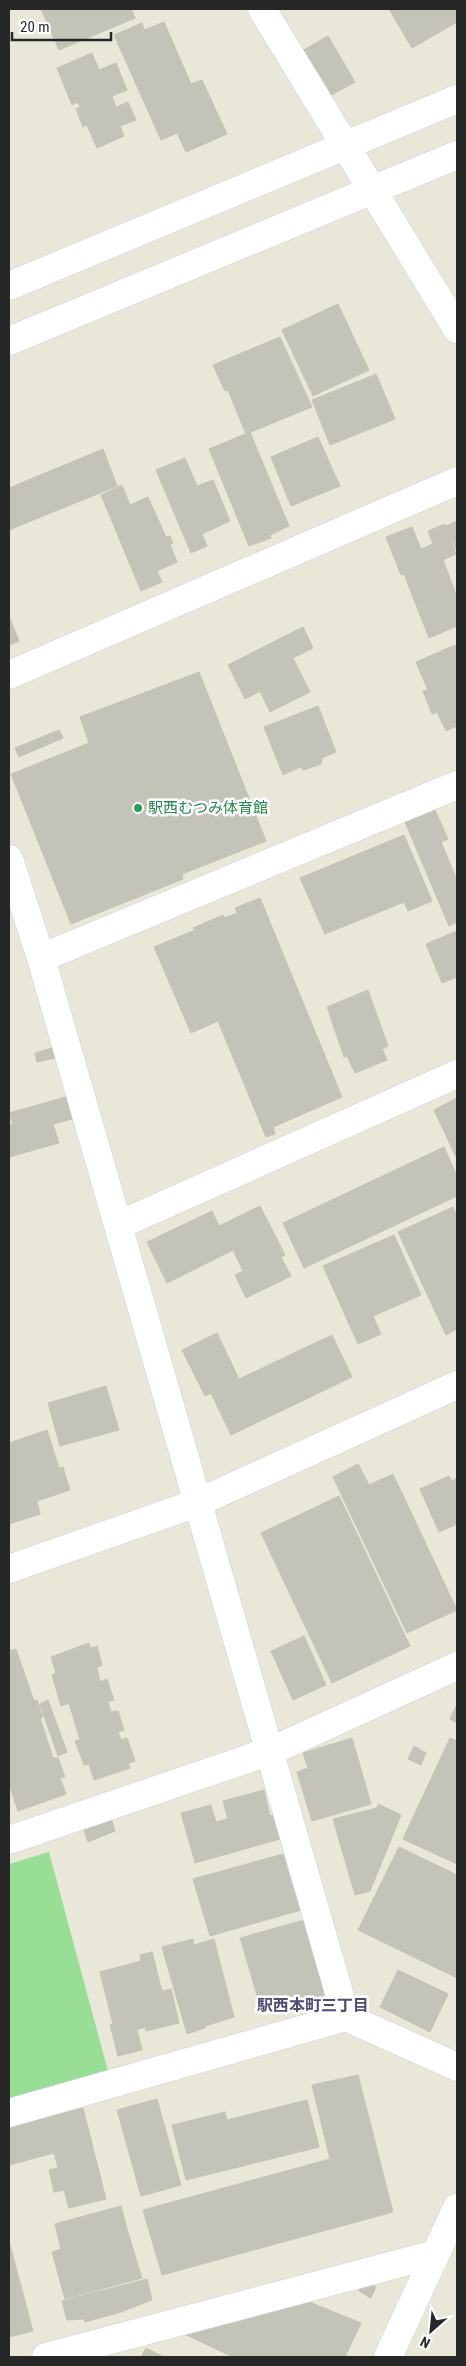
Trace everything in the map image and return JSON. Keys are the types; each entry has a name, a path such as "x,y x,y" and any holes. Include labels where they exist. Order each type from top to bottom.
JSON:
{"street":[{"path":"262,9 457,329"},
{"path":"9,286 457,99"},
{"path":"9,341 457,155"},
{"path":"9,675 457,481"},
{"path":"41,958 457,785"},
{"path":"9,859 41,958 346,2017"},
{"path":"118,1225 457,1074"},
{"path":"9,1569 197,1503 457,1385"},
{"path":"9,1840 271,1752 457,1666"},
{"path":"9,2113 346,2017 457,2067"},
{"path":"388,2357 457,2208"},
{"path":"46,2357 436,2254"}],"green space":[{"path":"49,1852 109,2075 9,2102 9,1864"}],"building":[{"path":"41,9 131,9 135,18 59,50"},
{"path":"389,9 457,9 457,22 412,48"},
{"path":"164,22 191,84 202,80 227,134 186,152 177,133 161,140 114,35 142,23 144,30"},
{"path":"328,36 355,82 326,98 300,52"},
{"path":"92,53 99,70 116,63 127,90 112,96 116,107 128,102 136,120 120,126 124,136 97,148 87,125 83,127 76,109 80,107 78,102 72,105 57,68"},
{"path":"338,304 369,370 313,396 282,330"},
{"path":"280,337 312,407 246,434 228,390 225,391 213,365"},
{"path":"376,374 395,419 330,445 312,400"},
{"path":"250,432 289,526 270,535 271,538 249,546 209,449"},
{"path":"318,437 340,486 291,506 271,457"},
{"path":"103,449 117,486 9,530 9,488"},
{"path":"185,458 197,486 213,480 230,521 202,534 207,546 191,553 156,470"},
{"path":"122,485 130,505 148,497 166,537 170,536 173,543 170,544 177,562 157,571 162,582 141,591 101,495"},
{"path":"457,521 457,551 446,526"},
{"path":"445,524 456,554 443,560 457,597 457,626 429,638 404,574 401,575 386,537 412,527 421,549 433,544 428,531"},
{"path":"9,616 19,641 9,645"},
{"path":"303,627 313,648 293,658 310,692 270,712 260,691 245,699 228,665"},
{"path":"455,645 457,649 457,726 446,731 437,712 432,714 423,691 428,690 416,662"},
{"name":"駅西むつみ体育館","path":"199,672 266,841 182,874 183,879 71,924 11,774 89,743 80,717"},
{"path":"318,706 336,752 322,758 321,764 304,770 300,767 283,775 264,727"},
{"path":"59,730 63,738 19,757 15,748"},
{"path":"435,810 448,839 441,842 457,880 457,922 449,926 405,822"},
{"path":"404,835 432,901 408,911 404,902 325,934 300,878"},
{"path":"260,898 342,1097 273,1127 275,1134 266,1137 218,1021 191,1033 154,947 195,930 193,928 223,915 225,918 237,913 235,908"},
{"path":"457,931 457,977 442,983 426,944"},
{"path":"368,990 388,1046 382,1049 387,1060 355,1073 347,1056 344,1057 327,1007"},
{"path":"52,1048 55,1058 37,1062 35,1053"},
{"path":"66,1097 72,1119 53,1124 59,1143 9,1157 9,1125 13,1124 9,1113"},
{"path":"457,1098 457,1159 434,1110"},
{"path":"444,1147 457,1176 457,1196 304,1268 283,1223"},
{"path":"260,1206 285,1255 281,1257 291,1276 246,1298 235,1275 243,1271 233,1250 167,1283 147,1242 212,1211 219,1226"},
{"path":"453,1207 457,1216 457,1329 446,1335 398,1232"},
{"path":"394,1235 421,1295 373,1316 381,1334 358,1344 323,1266"},
{"path":"217,1333 239,1379 332,1335 352,1377 231,1435 211,1393 205,1396 182,1350"},
{"path":"106,1386 119,1430 60,1446 48,1403"},
{"path":"47,1430 59,1468 63,1467 70,1490 37,1501 40,1514 9,1524 9,1443"},
{"path":"358,1464 369,1485 393,1474 457,1610 407,1633 333,1477"},
{"path":"449,1476 452,1481 457,1478 457,1524 439,1532 420,1489"},
{"path":"339,1496 410,1646 332,1683 261,1533"},
{"path":"304,1636 326,1685 293,1700 271,1651"},
{"path":"89,1643 90,1648 97,1646 102,1665 97,1668 100,1682 107,1679 114,1700 108,1702 111,1712 118,1711 124,1730 118,1732 121,1740 127,1738 135,1761 128,1763 130,1768 94,1780 89,1764 84,1765 75,1741 80,1740 69,1703 61,1706 52,1675 56,1673 51,1657"},
{"path":"16,1649 34,1701 37,1700 43,1717 40,1718 53,1758 58,1758 65,1777 60,1778 66,1794 18,1811 9,1784 9,1651"},
{"path":"48,1700 67,1752 58,1756 40,1704"},
{"path":"457,1704 457,1723 450,1719"},
{"path":"352,1738 371,1804 312,1821 297,1772 308,1768 303,1753"},
{"path":"450,1738 457,1741 457,1864 403,1839"},
{"path":"414,1746 426,1753 421,1765 408,1759"},
{"path":"264,1790 270,1816 273,1815 280,1839 195,1863 181,1813 211,1805 216,1822 228,1819 223,1801"},
{"path":"378,1804 401,1815 370,1891 355,1895 333,1819 377,1808"},
{"path":"111,1819 115,1831 88,1842 83,1828"},
{"path":"399,1847 457,1875 457,1978 358,1930"},
{"path":"283,1854 301,1910 210,1936 193,1879"},
{"path":"304,1920 326,1995 298,2003 296,1995 260,2005 240,1938"},
{"path":"193,1939 194,1945 214,1939 234,2017 187,2034 162,1947"},
{"path":"152,1952 162,1991 171,1989 179,2023 146,2031 145,2027 137,2030 142,2050 118,2056 110,2025 113,2024 100,1972 141,1961 140,1955"},
{"path":"398,1970 448,1994 430,2032 380,2007"},
{"path":"358,2075 393,2212 162,2275 143,2210 330,2159 312,2085"},
{"path":"157,2099 181,2185 141,2196 117,2110"},
{"path":"307,2100 319,2147 186,2180 172,2125 225,2112 227,2120"},
{"path":"83,2108 106,2199 69,2208 64,2190 54,2192 49,2170 58,2168 54,2153 9,2165 9,2127"},
{"path":"121,2206 141,2275 57,2232 55,2224"},
{"path":"57,2232 141,2275 142,2278 65,2299 52,2252 61,2249"},
{"path":"9,2241 33,2331 9,2337"},
{"path":"147,2279 152,2300 121,2312 85,2322 84,2319 67,2320 62,2301"},
{"path":"363,2281 376,2287 371,2298 359,2291"},
{"path":"307,2301 361,2323 345,2357 303,2357 228,2319"},
{"path":"228,2319 303,2357 233,2357 178,2331"},
{"path":"146,2348 164,2357 141,2357"}],"place":[{"name":"駅西むつみ体育館","path":"138,808"}],"district":[{"name":"駅西本町三丁目","path":"313,2005"}]}
